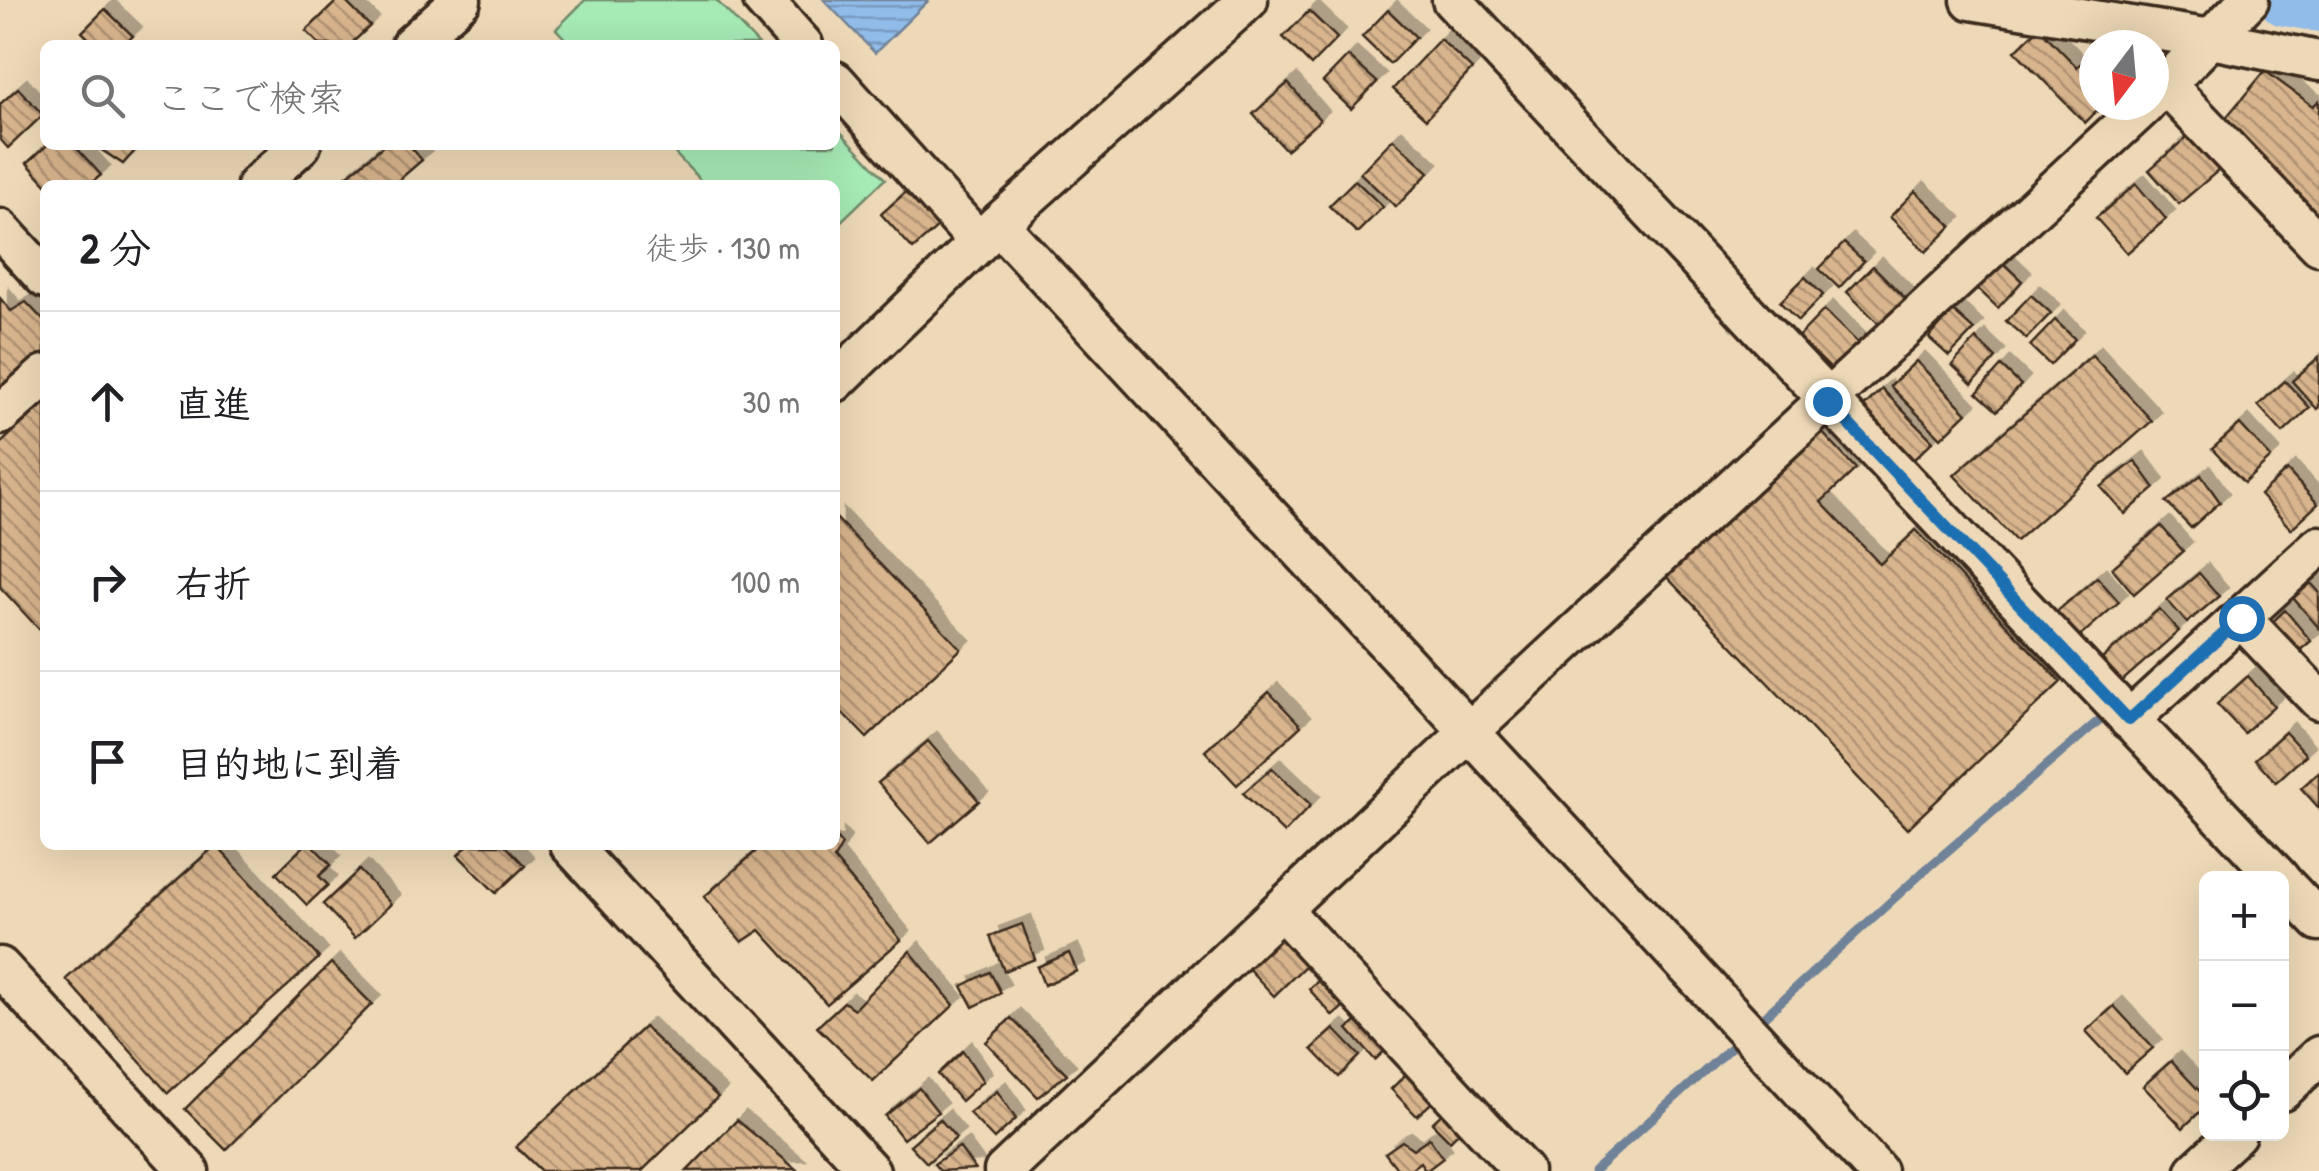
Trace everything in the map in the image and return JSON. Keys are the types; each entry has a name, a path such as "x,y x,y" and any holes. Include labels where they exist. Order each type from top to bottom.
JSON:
{"street":[{"path":"417,40 461,0"},
{"path":"762,0 798,40"},
{"path":"840,377 988,233 1248,0"},
{"path":"1452,0 2272,871"},
{"path":"1971,0 2319,60"},
{"path":"2169,81 2249,0"},
{"path":"840,86 988,233 1468,734 1877,1171"},
{"path":"2169,108 2319,246"},
{"path":"1004,1171 2128,120"},
{"path":"262,180 295,150"},
{"path":"0,230 40,273"},
{"path":"0,415 40,379"},
{"path":"2129,720 2319,546"},
{"path":"2241,618 2319,700"},
{"path":"575,850 870,1171"},
{"path":"2289,889 2319,921"},
{"path":"1282,911 1522,1171"},
{"path":"0,967 189,1171"},
{"path":"2289,1084 2319,1056"},
{"path":"2196,1171 2228,1141"}],"green space":[{"path":"585,0 716,0 754,40 566,40 556,29"},
{"path":"840,131 885,179 840,222 840,180 700,180 672,150 840,150"}],"water":[{"path":"824,0 929,0 875,53"}],"building":[{"path":"338,0 344,0 370,26 355,40 315,40 306,31"},
{"path":"105,9 133,36 129,40 90,40 82,32"},
{"path":"1388,10 1416,37 1390,64 1362,37"},
{"path":"1309,11 1337,38 1311,65 1283,37"},
{"path":"2039,28 2079,65 2079,117 2015,51"},
{"path":"1440,39 1472,69 1426,119 1393,89"},
{"path":"1348,56 1377,82 1351,109 1323,82"},
{"path":"2265,71 2313,106 2319,101 2319,212 2312,220 2224,120"},
{"path":"1288,83 1320,120 1286,150 1253,114"},
{"path":"18,88 40,112 40,118 8,148 0,139 0,104"},
{"path":"2188,136 2219,170 2179,204 2149,170"},
{"path":"1393,139 1429,172 1396,207 1360,173"},
{"path":"41,150 78,150 101,175 95,180 42,180 27,163"},
{"path":"102,150 136,150 123,164"},
{"path":"378,150 413,150 422,160 399,180 342,180"},
{"path":"1355,180 1383,207 1357,233 1329,206"},
{"path":"2136,184 2166,219 2127,253 2096,218"},
{"path":"1915,191 1952,226 1926,252 1890,217"},
{"path":"906,192 938,227 913,249 881,214"},
{"path":"1844,243 1864,261 1839,288 1819,269"},
{"path":"2003,263 2022,281 1998,308 1978,289"},
{"path":"1873,266 1908,301 1882,327 1847,292"},
{"path":"1805,277 1823,295 1798,321 1780,302"},
{"path":"2031,295 2051,313 2026,339 2006,321"},
{"path":"0,298 11,311 26,302 40,317 40,363 0,400"},
{"path":"1824,310 1860,345 1834,372 1798,337"},
{"path":"1953,311 1974,330 1949,356 1929,338"},
{"path":"2055,320 2075,339 2050,365 2030,346"},
{"path":"1976,339 1996,358 1972,384 1952,365"},
{"path":"2092,355 2152,421 2016,541 1954,475"},
{"path":"2319,357 2319,407 2317,409 2292,381"},
{"path":"1916,361 1967,413 1941,438 1890,386"},
{"path":"2001,366 2021,385 1997,411 1977,393"},
{"path":"2285,381 2310,408 2283,433 2258,405"},
{"path":"1882,389 1933,441 1907,466 1856,414"},
{"path":"40,407 39,629 0,587 0,444"},
{"path":"2240,424 2271,458 2244,483 2212,449"},
{"path":"1819,429 1856,469 1821,502 1880,564 1916,530 2061,682 1907,829 1665,575"},
{"path":"2135,461 2155,488 2125,514 2101,487"},
{"path":"2287,470 2318,504 2291,529 2260,495"},
{"path":"2201,475 2220,502 2191,528 2166,502"},
{"path":"840,522 961,649 867,738 840,710"},
{"path":"2161,526 2183,551 2134,594 2112,568"},
{"path":"2199,573 2219,596 2187,623 2167,600"},
{"path":"2097,577 2119,602 2070,645 2048,619"},
{"path":"2311,583 2319,592 2319,628 2293,598"},
{"path":"2159,609 2179,631 2120,683 2101,660"},
{"path":"2285,610 2311,641 2293,656 2268,626"},
{"path":"2248,676 2274,706 2244,733 2217,704"},
{"path":"1269,692 1301,726 1237,785 1205,751"},
{"path":"2285,732 2306,755 2276,782 2255,759"},
{"path":"928,741 979,801 930,843 878,783"},
{"path":"1272,768 1311,805 1284,833 1243,793"},
{"path":"2319,772 2319,808 2301,788"},
{"path":"210,850 221,850 319,958 168,1093 66,979"},
{"path":"300,850 317,850 331,865 319,876 328,885 307,905 276,873"},
{"path":"463,850 510,850 525,866 496,893 458,855"},
{"path":"757,850 839,850 834,859 901,940 827,1004 760,930 742,942 704,897"},
{"path":"359,870 391,904 355,938 323,904"},
{"path":"1022,924 1035,959 1004,971 990,936"},
{"path":"1282,937 1307,964 1274,996 1248,968"},
{"path":"910,951 954,1005 873,1081 817,1027 844,1002 854,1009"},
{"path":"1069,953 1077,971 1044,985 1037,967"},
{"path":"331,963 372,1004 226,1150 185,1109"},
{"path":"990,972 1001,993 973,1007 962,986"},
{"path":"1327,973 1351,1000 1333,1016 1309,989"},
{"path":"2114,1006 2153,1048 2125,1073 2086,1031"},
{"path":"1365,1014 1392,1044 1375,1060 1348,1029"},
{"path":"1011,1018 1067,1074 1038,1097 986,1042"},
{"path":"644,1027 718,1097 642,1171 541,1171 516,1147"},
{"path":"1334,1029 1360,1056 1339,1077 1312,1049"},
{"path":"963,1051 983,1081 961,1101 938,1074"},
{"path":"2171,1061 2199,1091 2199,1113 2183,1128 2143,1086"},
{"path":"1412,1068 1439,1096 1417,1116 1391,1089"},
{"path":"919,1088 938,1112 903,1139 885,1116"},
{"path":"997,1091 1016,1119 994,1139 969,1113"},
{"path":"1450,1106 1467,1124 1450,1141 1432,1123"},
{"path":"940,1119 956,1138 927,1163 910,1145"},
{"path":"737,1120 796,1169 687,1171"},
{"path":"1429,1138 1443,1158 1426,1171 1420,1162 1408,1171 1399,1171 1385,1153 1402,1141 1413,1149"},
{"path":"959,1147 975,1169 940,1171 934,1164"}],"waterway":[{"path":"2285,0 2319,6"},
{"path":"1755,1025 1922,873 2111,710"},
{"path":"1594,1171 1740,1039"}],"route":[{"path":"1827,401 2129,720 2241,618"}]}
